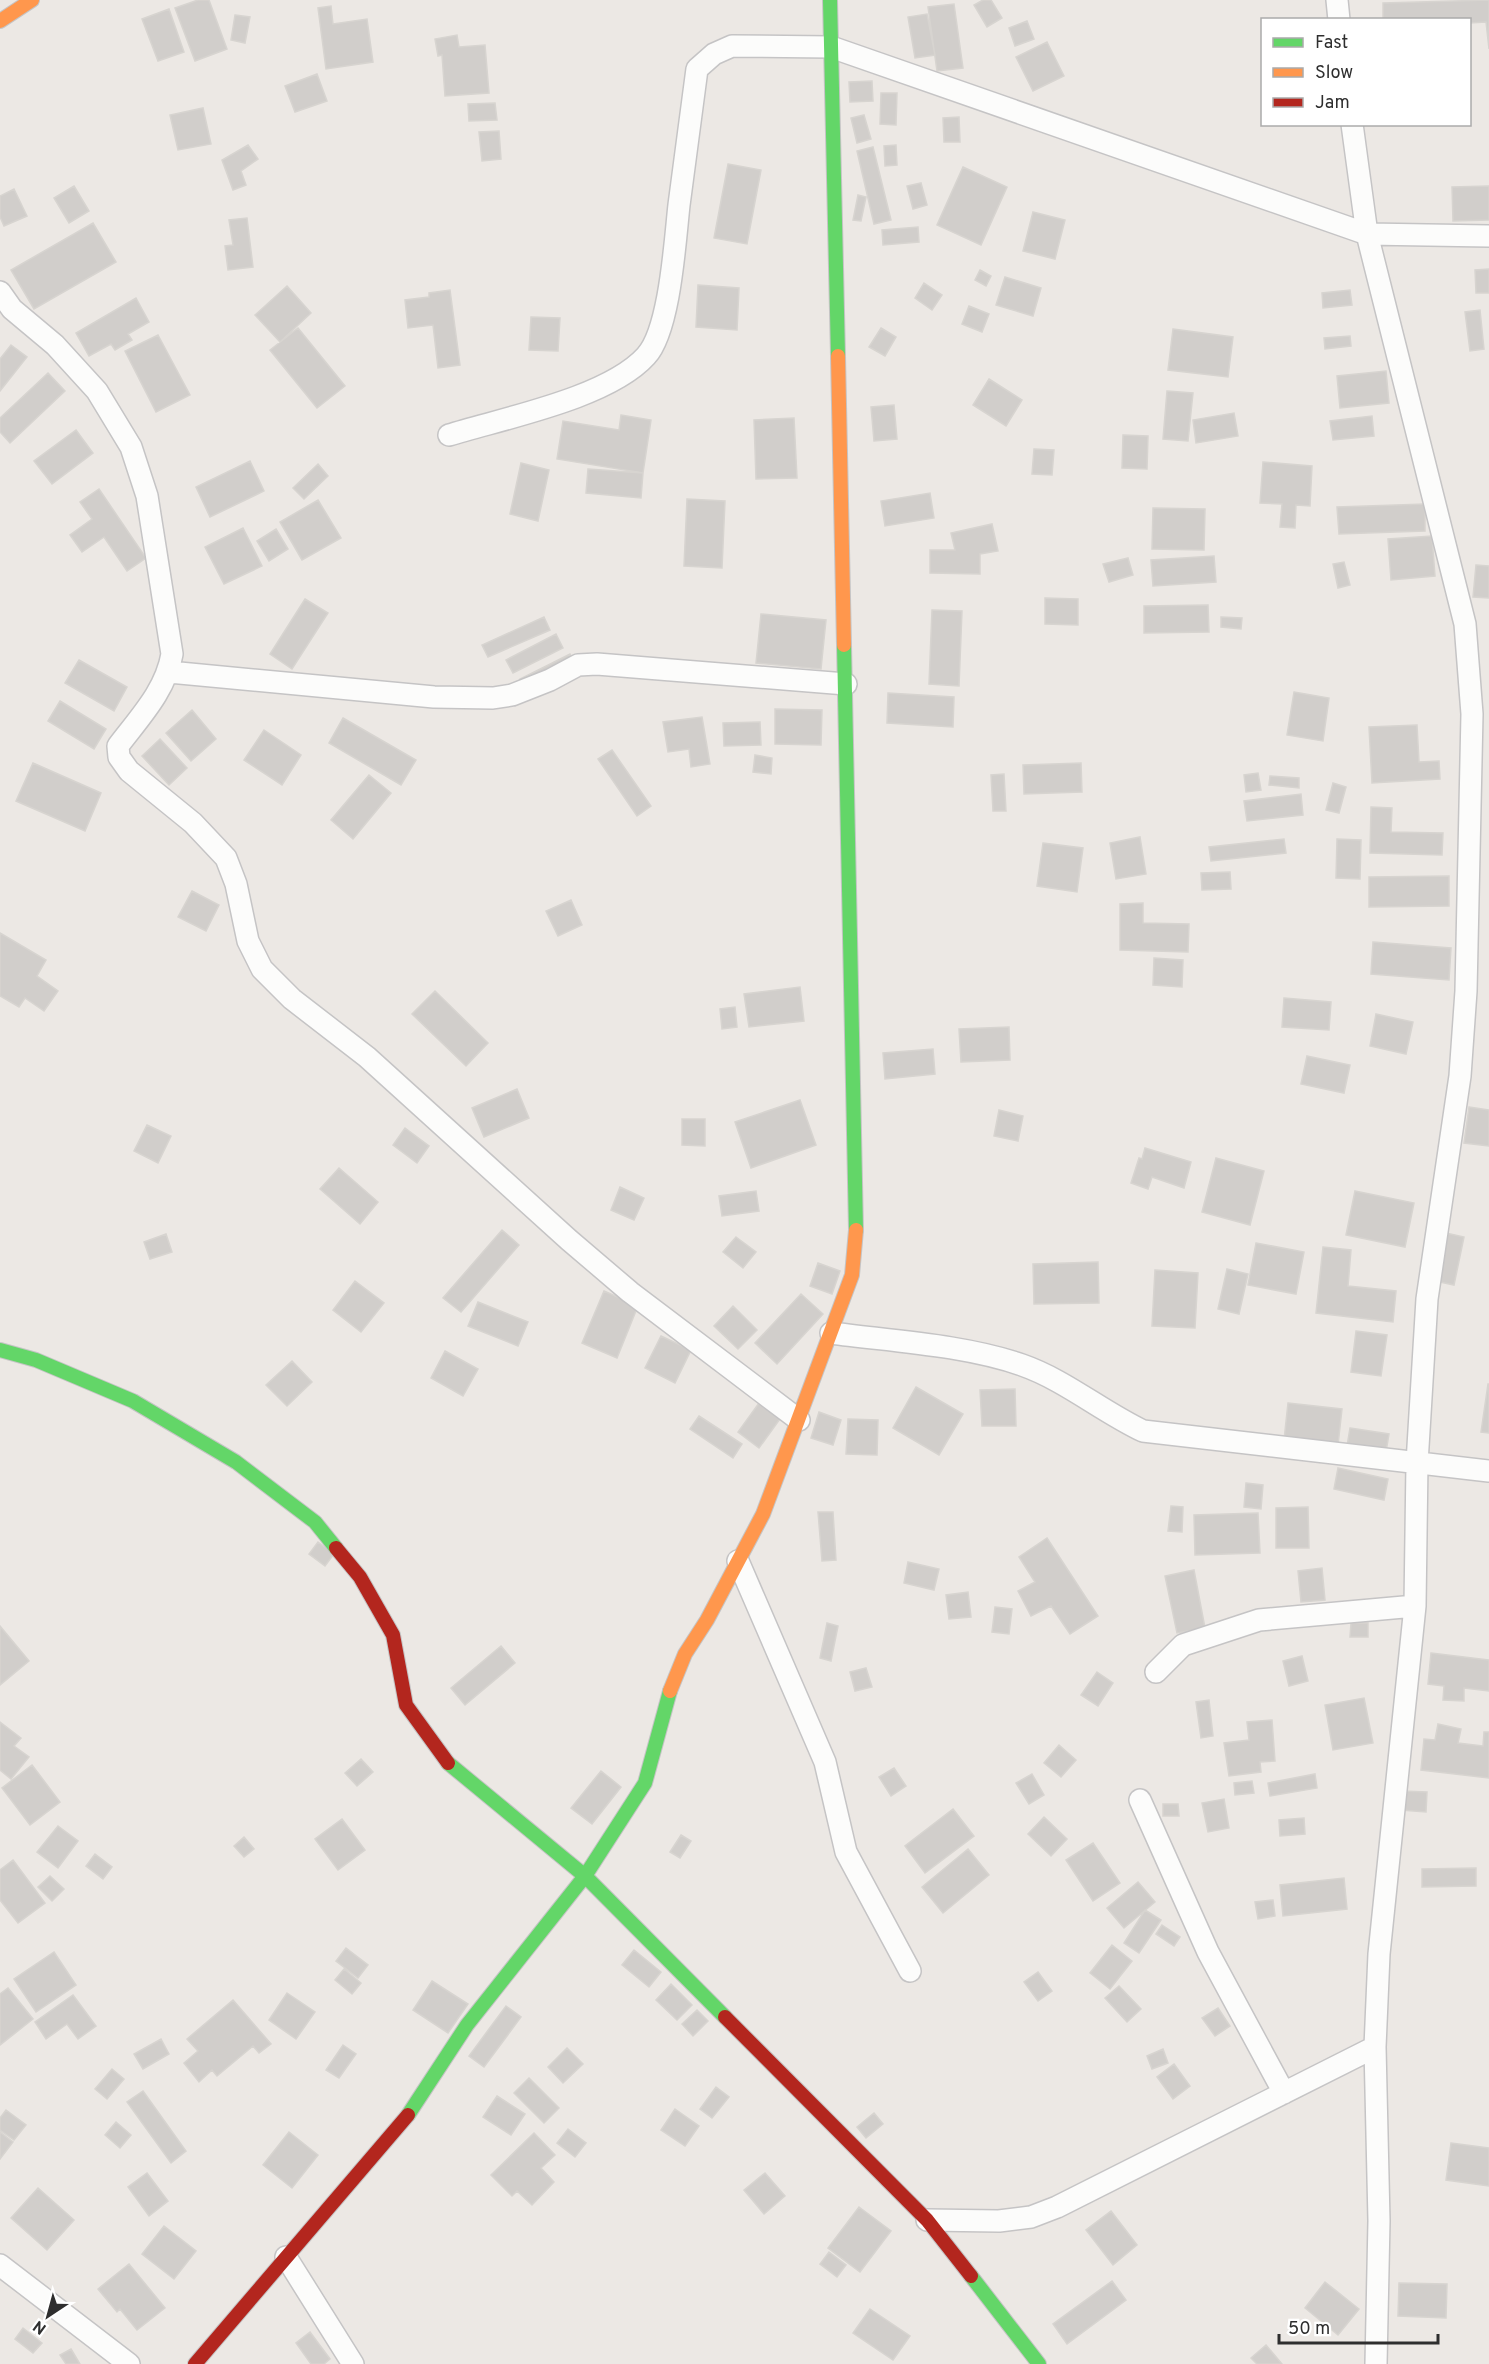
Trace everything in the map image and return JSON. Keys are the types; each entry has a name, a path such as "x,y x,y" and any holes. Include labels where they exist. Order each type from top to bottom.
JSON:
{"street":[{"path":"0,21 32,0"},
{"path":"195,2364 409,2114 467,2025 585,1876 645,1783 668,1695 685,1654 763,1514 852,1275 856,1224 831,0"},
{"path":"1337,0 1339,18"},
{"path":"449,435 580,396 621,376 647,355 660,329 670,275 697,69 714,54 732,46 831,47 1367,234 1489,236"},
{"path":"1352,126 1367,234 1466,624 1472,714 1466,991 1461,1076 1427,1299 1417,1463 1415,1606 1379,1954 1375,2047 1379,2221 1376,2364"},
{"path":"0,292 12,309 55,345 98,391 131,447 147,496 172,654 169,672 156,695 118,746 119,757 129,771 193,823 226,858 236,885 248,941 262,969 292,999 367,1057 569,1240 630,1292 799,1420"},
{"path":"169,672 434,697 493,698 512,695 550,680 578,665 597,664 846,684"},
{"path":"1470,781 1489,800"},
{"path":"831,1333 984,1354 1023,1365 1143,1431 1489,1471"},
{"path":"0,1350 36,1360 133,1401 236,1462 315,1522 360,1577 393,1635 406,1705 443,1759 585,1876 927,2220 1039,2364"},
{"path":"738,1561 825,1762 846,1852 910,1971"},
{"path":"1156,1672 1183,1644 1259,1620 1415,1606"},
{"path":"1140,1800 1208,1952 1284,2093"},
{"path":"927,2220 999,2221 1031,2217 1057,2207 1375,2047"},
{"path":"286,2257 353,2364"},
{"path":"0,2265 129,2364"}],"building":[{"path":"198,0 209,0 227,49 195,61 175,8"},
{"path":"983,0 991,0 1002,18 987,27 974,5"},
{"path":"1489,0 1489,49 1486,22 1471,23 1471,18 1383,18 1383,3"},
{"path":"954,4 963,68 937,71 928,7"},
{"path":"331,6 333,24 367,19 373,62 326,69 318,8"},
{"path":"169,9 184,52 158,61 142,19"},
{"path":"927,14 935,55 915,58 908,17"},
{"path":"235,15 250,17 245,43 231,40"},
{"path":"1027,21 1034,39 1015,46 1009,28"},
{"path":"457,35 459,47 485,45 489,93 445,96 442,55 438,56 435,39"},
{"path":"1047,42 1064,76 1033,91 1016,57"},
{"path":"317,74 327,101 295,112 285,86"},
{"path":"872,81 873,101 850,102 849,82"},
{"path":"881,93 897,93 896,125 880,124"},
{"path":"495,103 497,120 469,121 468,104"},
{"path":"203,108 211,144 178,150 170,115"},
{"path":"864,115 871,139 857,143 851,118"},
{"path":"959,117 960,142 944,142 943,118"},
{"path":"499,131 501,159 482,161 479,132"},
{"path":"248,145 258,159 241,171 246,185 233,190 222,160"},
{"path":"896,145 897,165 885,166 884,146"},
{"path":"873,147 891,220 874,224 857,151"},
{"path":"728,164 761,170 747,244 714,238"},
{"path":"963,167 1007,187 981,245 937,225"},
{"path":"921,183 927,205 913,209 907,186"},
{"path":"74,186 89,211 69,223 54,198"},
{"path":"1489,186 1489,220 1453,221 1452,187"},
{"path":"14,189 27,216 4,226 0,217 0,196"},
{"path":"858,195 866,197 861,221 853,220"},
{"path":"1033,212 1065,220 1055,259 1023,251"},
{"path":"247,218 253,267 228,270 225,246 233,245 229,220"},
{"path":"93,223 116,262 34,309 11,270"},
{"path":"918,227 919,242 883,245 882,230"},
{"path":"1489,269 1489,293 1476,293 1475,270"},
{"path":"980,270 991,276 986,286 975,280"},
{"path":"1005,277 1041,288 1033,316 996,305"},
{"path":"924,283 942,295 932,310 915,298"},
{"path":"698,285 739,288 737,330 696,327"},
{"path":"287,286 311,313 280,342 255,315"},
{"path":"450,290 460,365 438,368 433,325 408,328 405,300 429,297 429,293"},
{"path":"1350,290 1352,305 1323,308 1322,293"},
{"path":"136,298 149,322 128,334 132,340 115,350 111,344 89,356 76,333"},
{"path":"969,306 989,314 982,332 962,324"},
{"path":"1480,310 1484,349 1470,351 1465,312"},
{"path":"531,317 560,318 558,351 529,350"},
{"path":"298,328 345,386 317,408 270,350"},
{"path":"881,328 896,337 885,356 869,347"},
{"path":"1173,329 1233,337 1228,377 1168,370"},
{"path":"158,335 190,395 156,412 125,351"},
{"path":"1350,336 1351,346 1325,349 1324,338"},
{"path":"11,345 27,357 0,391 0,359"},
{"path":"1386,371 1389,403 1340,408 1337,376"},
{"path":"48,373 65,391 10,443 0,432 0,418"},
{"path":"989,379 1022,400 1006,426 973,405"},
{"path":"1167,391 1193,393 1188,441 1163,439"},
{"path":"894,405 897,439 874,441 871,407"},
{"path":"1234,413 1238,436 1196,443 1193,420"},
{"path":"621,415 651,420 643,473 557,459 563,421 619,430"},
{"path":"1372,416 1374,436 1333,440 1330,421"},
{"path":"794,418 797,478 756,479 754,420"},
{"path":"76,430 93,453 52,484 34,461"},
{"path":"1123,435 1148,436 1147,469 1122,468"},
{"path":"1034,449 1054,450 1052,475 1032,474"},
{"path":"250,461 264,491 210,517 196,487"},
{"path":"1263,462 1312,466 1310,506 1296,505 1295,528 1280,527 1282,504 1260,503"},
{"path":"521,463 549,470 538,521 510,514"},
{"path":"318,464 328,476 304,499 293,488"},
{"path":"588,469 643,473 641,498 586,493"},
{"path":"99,489 146,558 127,571 104,537 82,552 70,535 92,519 80,502"},
{"path":"930,493 934,518 885,526 881,501"},
{"path":"687,499 725,501 722,568 684,566"},
{"path":"318,500 341,538 302,560 280,522"},
{"path":"1425,504 1425,531 1339,534 1337,507"},
{"path":"1153,508 1205,509 1204,550 1152,549"},
{"path":"992,524 998,551 980,554 980,574 930,573 930,550 955,550 951,533"},
{"path":"243,528 262,566 224,584 205,547"},
{"path":"276,529 288,549 269,561 257,541"},
{"path":"1432,536 1435,576 1391,580 1388,539"},
{"path":"1214,556 1216,582 1153,586 1151,560"},
{"path":"1128,558 1133,575 1109,582 1103,564"},
{"path":"1344,562 1350,585 1338,588 1333,564"},
{"path":"1476,565 1489,566 1489,598 1473,597"},
{"path":"1045,598 1078,599 1078,625 1045,624"},
{"path":"305,599 328,613 292,669 270,654"},
{"path":"1208,605 1209,632 1144,633 1144,606"},
{"path":"932,610 962,611 959,686 929,684"},
{"path":"761,614 826,620 821,669 756,663"},
{"path":"544,617 550,630 488,657 482,645"},
{"path":"1221,617 1242,618 1241,629 1221,627"},
{"path":"556,634 563,648 513,673 506,660"},
{"path":"570,654 574,662 525,688 520,679"},
{"path":"79,660 127,687 114,711 65,683"},
{"path":"1294,692 1329,698 1323,741 1287,735"},
{"path":"888,693 954,697 953,727 887,723"},
{"path":"60,701 106,729 94,749 48,721"},
{"path":"775,709 822,710 821,745 775,744"},
{"path":"192,710 216,739 191,761 166,733"},
{"path":"702,717 710,764 691,767 689,749 668,752 663,722"},
{"path":"343,718 416,760 401,785 329,743"},
{"path":"760,722 761,745 724,746 723,723"},
{"path":"1417,725 1419,762 1439,761 1440,779 1372,783 1369,727"},
{"path":"264,730 301,755 282,785 244,760"},
{"path":"160,739 187,768 169,785 142,756"},
{"path":"612,750 651,806 637,816 598,759"},
{"path":"755,755 772,758 771,774 753,772"},
{"path":"33,763 101,793 85,831 16,801"},
{"path":"1081,763 1082,792 1024,794 1023,765"},
{"path":"1258,773 1261,790 1246,792 1244,775"},
{"path":"1004,774 1006,811 993,811 991,775"},
{"path":"369,775 391,793 353,839 331,820"},
{"path":"1270,776 1299,778 1299,788 1269,785"},
{"path":"1333,783 1346,787 1339,813 1326,810"},
{"path":"1301,794 1303,815 1247,821 1244,801"},
{"path":"1371,807 1392,808 1391,832 1443,833 1442,855 1370,853"},
{"path":"1140,837 1146,874 1116,879 1110,843"},
{"path":"1284,839 1286,853 1211,861 1209,847"},
{"path":"1337,839 1361,840 1360,879 1336,878"},
{"path":"1043,843 1083,848 1077,892 1037,886"},
{"path":"1230,872 1231,889 1202,890 1201,873"},
{"path":"1449,876 1449,906 1369,907 1369,877"},
{"path":"192,891 219,905 206,931 178,917"},
{"path":"571,900 582,925 558,936 546,911"},
{"path":"1143,903 1143,923 1189,924 1188,952 1120,950 1120,904"},
{"path":"0,933 46,960 37,976 58,991 44,1011 25,998 19,1007 0,996"},
{"path":"1373,942 1451,948 1449,980 1371,974"},
{"path":"1154,958 1183,960 1182,987 1153,985"},
{"path":"800,987 804,1021 749,1027 744,994"},
{"path":"435,991 488,1043 466,1066 412,1014"},
{"path":"1284,998 1331,1002 1329,1030 1282,1027"},
{"path":"735,1007 737,1027 722,1029 720,1009"},
{"path":"1376,1014 1413,1022 1406,1054 1370,1046"},
{"path":"1009,1027 1010,1060 961,1062 959,1029"},
{"path":"933,1049 935,1074 885,1079 883,1053"},
{"path":"1307,1056 1350,1065 1344,1093 1301,1084"},
{"path":"517,1089 529,1118 484,1137 472,1108"},
{"path":"800,1100 816,1145 751,1168 735,1122"},
{"path":"1469,1107 1489,1110 1489,1146 1464,1143"},
{"path":"999,1110 1023,1116 1018,1141 994,1136"},
{"path":"682,1119 705,1119 705,1146 682,1145"},
{"path":"147,1125 171,1136 158,1163 134,1151"},
{"path":"405,1128 429,1146 417,1163 393,1145"},
{"path":"1145,1148 1191,1162 1184,1188 1152,1177 1148,1189 1131,1183 1139,1158 1142,1159"},
{"path":"1216,1158 1264,1171 1250,1225 1202,1212"},
{"path":"339,1168 378,1202 360,1224 320,1189"},
{"path":"620,1187 644,1198 634,1220 611,1210"},
{"path":"756,1191 759,1211 722,1216 719,1196"},
{"path":"1355,1191 1414,1203 1405,1247 1346,1235"},
{"path":"502,1230 519,1245 461,1312 443,1298"},
{"path":"1446,1233 1464,1237 1454,1285 1435,1281"},
{"path":"166,1234 172,1252 150,1259 144,1242"},
{"path":"736,1237 756,1252 743,1268 723,1252"},
{"path":"1256,1243 1304,1252 1296,1294 1248,1285"},
{"path":"1323,1247 1351,1250 1348,1286 1396,1291 1393,1322 1316,1313"},
{"path":"1098,1262 1099,1303 1034,1304 1033,1264"},
{"path":"818,1263 840,1271 832,1294 810,1286"},
{"path":"1227,1269 1248,1274 1239,1314 1218,1309"},
{"path":"1155,1270 1198,1273 1195,1328 1152,1326"},
{"path":"355,1281 384,1303 361,1332 333,1310"},
{"path":"604,1291 638,1306 617,1358 582,1343"},
{"path":"801,1294 823,1314 777,1364 755,1343"},
{"path":"478,1302 528,1322 518,1346 468,1326"},
{"path":"733,1306 757,1330 738,1349 714,1326"},
{"path":"1356,1331 1387,1335 1381,1376 1351,1372"},
{"path":"661,1336 691,1350 675,1383 645,1368"},
{"path":"445,1351 478,1369 463,1396 431,1378"},
{"path":"292,1361 312,1382 287,1406 266,1385"},
{"path":"1489,1384 1489,1433 1481,1432"},
{"path":"916,1387 963,1414 939,1455 893,1428"},
{"path":"1015,1389 1016,1426 982,1426 980,1390"},
{"path":"759,1403 780,1419 759,1448 738,1432"},
{"path":"1288,1403 1342,1409 1338,1445 1284,1440"},
{"path":"819,1412 841,1420 833,1445 811,1438"},
{"path":"699,1416 742,1444 733,1458 690,1429"},
{"path":"848,1419 878,1420 877,1455 846,1454"},
{"path":"1350,1428 1389,1434 1386,1452 1347,1446"},
{"path":"1338,1468 1388,1479 1384,1500 1334,1489"},
{"path":"1246,1483 1263,1485 1261,1509 1244,1507"},
{"path":"1171,1506 1183,1507 1182,1532 1168,1531"},
{"path":"1308,1507 1309,1548 1276,1548 1276,1508"},
{"path":"818,1512 833,1512 836,1560 822,1561"},
{"path":"1258,1513 1260,1553 1195,1555 1194,1515"},
{"path":"1047,1538 1098,1616 1070,1634 1051,1606 1031,1616 1018,1591 1035,1582 1019,1557"},
{"path":"318,1542 334,1554 325,1566 309,1554"},
{"path":"908,1562 939,1569 934,1590 904,1583"},
{"path":"1322,1568 1325,1600 1301,1602 1298,1571"},
{"path":"1194,1570 1205,1628 1177,1633 1165,1576"},
{"path":"968,1592 971,1617 949,1619 946,1595"},
{"path":"995,1607 1012,1609 1009,1634 992,1632"},
{"path":"827,1623 838,1626 831,1661 820,1658"},
{"path":"1351,1623 1368,1623 1368,1637 1350,1637"},
{"path":"0,1626 29,1661 0,1685"},
{"path":"501,1646 515,1663 465,1705 451,1688"},
{"path":"1431,1653 1489,1660 1489,1691 1464,1688 1464,1701 1443,1700 1444,1686 1428,1684"},
{"path":"1302,1656 1308,1681 1289,1686 1283,1661"},
{"path":"866,1668 872,1687 855,1691 850,1672"},
{"path":"1097,1672 1113,1683 1098,1706 1081,1695"},
{"path":"1364,1698 1373,1743 1333,1750 1325,1705"},
{"path":"1209,1700 1213,1736 1201,1738 1196,1702"},
{"path":"1272,1720 1275,1761 1260,1762 1261,1772 1229,1776 1224,1743 1249,1740 1247,1722"},
{"path":"0,1722 21,1738 14,1746 29,1757 11,1779 0,1770"},
{"path":"1438,1724 1461,1729 1458,1743 1483,1746 1484,1732 1489,1732 1489,1778 1421,1770 1424,1739 1435,1740"},
{"path":"1059,1745 1076,1760 1061,1777 1044,1763"},
{"path":"361,1759 373,1772 357,1786 345,1773"},
{"path":"32,1765 60,1802 30,1825 2,1788"},
{"path":"894,1768 906,1786 891,1796 879,1777"},
{"path":"601,1771 621,1787 592,1824 571,1808"},
{"path":"1032,1774 1044,1795 1029,1804 1016,1783"},
{"path":"1315,1774 1317,1788 1270,1796 1268,1783"},
{"path":"1252,1781 1254,1793 1235,1795 1234,1783"},
{"path":"1402,1791 1427,1792 1426,1812 1401,1810"},
{"path":"1224,1799 1229,1828 1208,1832 1202,1803"},
{"path":"1163,1804 1178,1804 1179,1816 1163,1816"},
{"path":"953,1809 974,1836 925,1873 905,1846"},
{"path":"1044,1817 1067,1839 1051,1856 1028,1834"},
{"path":"1304,1818 1305,1834 1280,1836 1279,1820"},
{"path":"342,1819 365,1850 338,1870 315,1839"},
{"path":"58,1826 78,1841 58,1868 37,1852"},
{"path":"681,1835 691,1841 680,1858 670,1852"},
{"path":"244,1837 254,1849 244,1857 234,1846"},
{"path":"1093,1843 1120,1883 1093,1901 1066,1860"},
{"path":"968,1849 989,1875 943,1913 922,1887"},
{"path":"95,1854 112,1867 103,1879 86,1866"},
{"path":"13,1860 45,1903 18,1923 0,1900 0,1870"},
{"path":"1476,1868 1476,1886 1422,1887 1422,1869"},
{"path":"50,1876 64,1889 52,1901 38,1887"},
{"path":"1344,1878 1347,1909 1283,1916 1280,1885"},
{"path":"1138,1882 1155,1902 1124,1928 1107,1908"},
{"path":"1273,1900 1275,1916 1258,1919 1255,1902"},
{"path":"1145,1910 1161,1920 1139,1953 1124,1943"},
{"path":"1162,1925 1180,1937 1174,1946 1156,1934"},
{"path":"1112,1945 1132,1961 1110,1989 1090,1973"},
{"path":"346,1948 368,1965 358,1978 336,1961"},
{"path":"634,1950 661,1972 649,1987 622,1965"},
{"path":"54,1952 76,1985 36,2012 14,1979"},
{"path":"344,1969 361,1983 352,1994 335,1980"},
{"path":"1038,1972 1052,1991 1038,2001 1024,1982"},
{"path":"432,1981 468,2004 448,2033 413,2010"},
{"path":"671,1984 692,2005 677,2020 656,2000"},
{"path":"1119,1986 1141,2009 1127,2022 1105,1998"},
{"path":"8,1988 33,2019 0,2045 0,1994"},
{"path":"287,1993 315,2012 296,2039 269,2020"},
{"path":"73,1995 96,2026 78,2039 67,2024 46,2039 35,2022"},
{"path":"233,2000 271,2044 259,2053 253,2046 217,2076 212,2070 199,2082 184,2063 198,2051 187,2039"},
{"path":"506,2006 521,2017 484,2067 469,2056"},
{"path":"1218,2008 1230,2026 1215,2036 1202,2018"},
{"path":"697,2010 708,2021 693,2036 682,2024"},
{"path":"161,2039 169,2054 143,2069 134,2054"},
{"path":"343,2045 356,2054 339,2078 326,2070"},
{"path":"567,2048 583,2064 563,2083 548,2067"},
{"path":"1163,2049 1168,2063 1152,2069 1147,2056"},
{"path":"1174,2064 1190,2086 1173,2099 1157,2077"},
{"path":"112,2069 124,2079 107,2099 95,2089"},
{"path":"529,2078 559,2108 544,2123 514,2093"},
{"path":"716,2087 729,2097 712,2118 700,2109"},
{"path":"143,2091 186,2151 171,2163 127,2102"},
{"path":"497,2096 525,2114 511,2135 483,2117"},
{"path":"675,2109 699,2126 685,2146 661,2130"},
{"path":"6,2110 26,2125 14,2140 0,2130 0,2118"},
{"path":"874,2113 883,2124 866,2138 857,2127"},
{"path":"116,2122 131,2135 120,2148 105,2135"},
{"path":"568,2129 586,2143 575,2157 557,2143"},
{"path":"0,2132 13,2142 0,2159"},
{"path":"289,2132 318,2155 292,2188 263,2165"},
{"path":"534,2133 555,2155 541,2168 554,2182 532,2205 517,2191 512,2196 491,2175"},
{"path":"1451,2143 1489,2148 1489,2186 1446,2180"},
{"path":"147,2173 168,2201 149,2216 128,2187"},
{"path":"765,2173 785,2196 764,2214 744,2190"},
{"path":"38,2188 74,2220 47,2250 11,2218"},
{"path":"859,2207 891,2231 860,2272 828,2248"},
{"path":"1111,2211 1137,2245 1113,2265 1086,2230"},
{"path":"164,2226 196,2251 174,2279 142,2254"},
{"path":"829,2252 846,2265 837,2277 820,2264"},
{"path":"129,2264 165,2308 137,2330 120,2309 117,2312 98,2289"},
{"path":"1112,2281 1126,2300 1067,2344 1053,2324"},
{"path":"1325,2282 1359,2309 1338,2335 1305,2308"},
{"path":"1399,2283 1447,2284 1446,2318 1398,2316"},
{"path":"870,2309 910,2336 893,2360 853,2333"},
{"path":"23,2328 42,2343 33,2353 15,2339"},
{"path":"310,2332 330,2359 324,2364 311,2364 296,2343"},
{"path":"1266,2345 1282,2364 1257,2364 1251,2358"},
{"path":"71,2349 80,2364 66,2364 60,2355"}],"traffic: fast":[{"path":"830,0 838,356"},
{"path":"844,645 856,1230"},
{"path":"0,1350 36,1360 133,1401 236,1462 315,1522 336,1548"},
{"path":"408,2115 467,2025 585,1876 645,1783 670,1691"},
{"path":"448,1763 585,1876 725,2017"},
{"path":"971,2276 1039,2364"}],"traffic: slow":[{"path":"0,21 32,0"},
{"path":"838,356 844,645"},
{"path":"670,1691 685,1654 707,1620 763,1514 852,1275 856,1230"}],"traffic: jam":[{"path":"336,1548 360,1577 393,1635 406,1705 448,1763"},
{"path":"725,2017 927,2220 971,2276"},
{"path":"195,2364 408,2115"}]}
